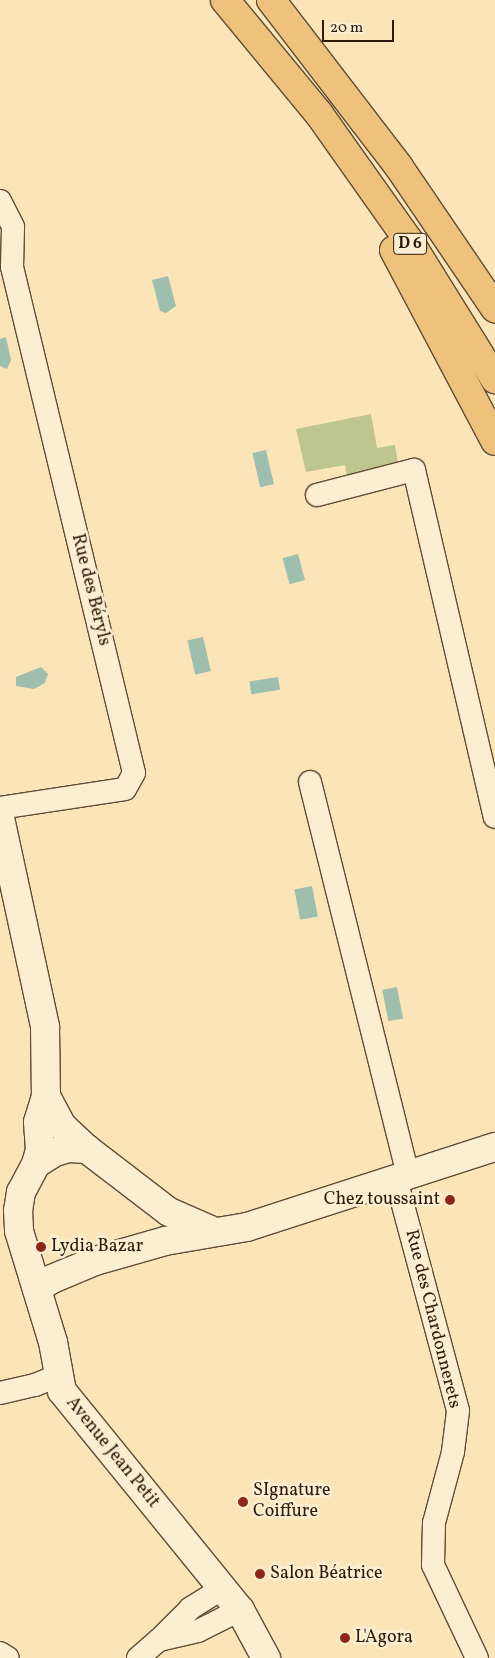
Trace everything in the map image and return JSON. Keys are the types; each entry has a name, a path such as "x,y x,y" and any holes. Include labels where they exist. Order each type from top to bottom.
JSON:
{"highway":[{"name":"D 6","path":"225,0 318,114 409,241 495,379"},
{"name":"D 6","path":"270,0 363,117 441,225 495,308"},
{"path":"318,114 425,306 495,441"},
{"path":"363,117 427,179 495,273"}],"street":[{"path":"0,201 13,227 8,252"},
{"name":"Rue des Béryls","path":"0,808 125,789 134,773 8,252"},
{"path":"317,495 414,470 495,817"},
{"name":"Rue des Chardonnerets","path":"310,782 458,1411 453,1452 434,1523 433,1565 477,1658"},
{"path":"0,818 45,1027 46,1096 38,1122 40,1150 36,1164"},
{"path":"46,1096 62,1126 87,1149 169,1212 213,1231"},
{"path":"37,1289 52,1279 95,1261 165,1240 247,1227 495,1147"},
{"path":"36,1164 55,1152 68,1148 87,1149"},
{"name":"Avenue Jean Petit","path":"36,1164 21,1192 18,1210 19,1231 53,1342 57,1376 70,1404 240,1610 266,1658"},
{"path":"165,1240 172,1227 169,1212"},
{"path":"0,1393 36,1385 57,1376"},
{"path":"138,1658 160,1640 180,1617 223,1588"},
{"path":"160,1640 198,1631 240,1610"},
{"path":"0,1653 8,1658"}],"green space":[{"path":"371,414 377,448 395,445 398,464 347,476 345,465 306,472 296,429"}],"shaded area":[{"path":"168,276 176,306 166,313 160,311 152,280"},
{"path":"6,337 11,360 7,369 0,366 0,339"},
{"path":"266,450 274,484 260,487 252,453"},
{"path":"298,554 305,580 290,584 283,558"},
{"path":"203,637 211,671 195,675 187,641"},
{"path":"41,667 48,674 45,683 34,689 16,686 16,677"},
{"path":"278,677 280,690 251,694 249,682"},
{"path":"312,886 318,916 300,920 294,889"},
{"path":"397,987 403,1018 388,1021 382,990"}],"place":[{"name":"Chez toussaint","path":"450,1200"},
{"name":"Lydia Bazar","path":"41,1247"},
{"name":"SIgnature Coiffure","path":"243,1502"},
{"name":"Salon Béatrice","path":"260,1574"},
{"name":"L'Agora","path":"345,1638"}]}
